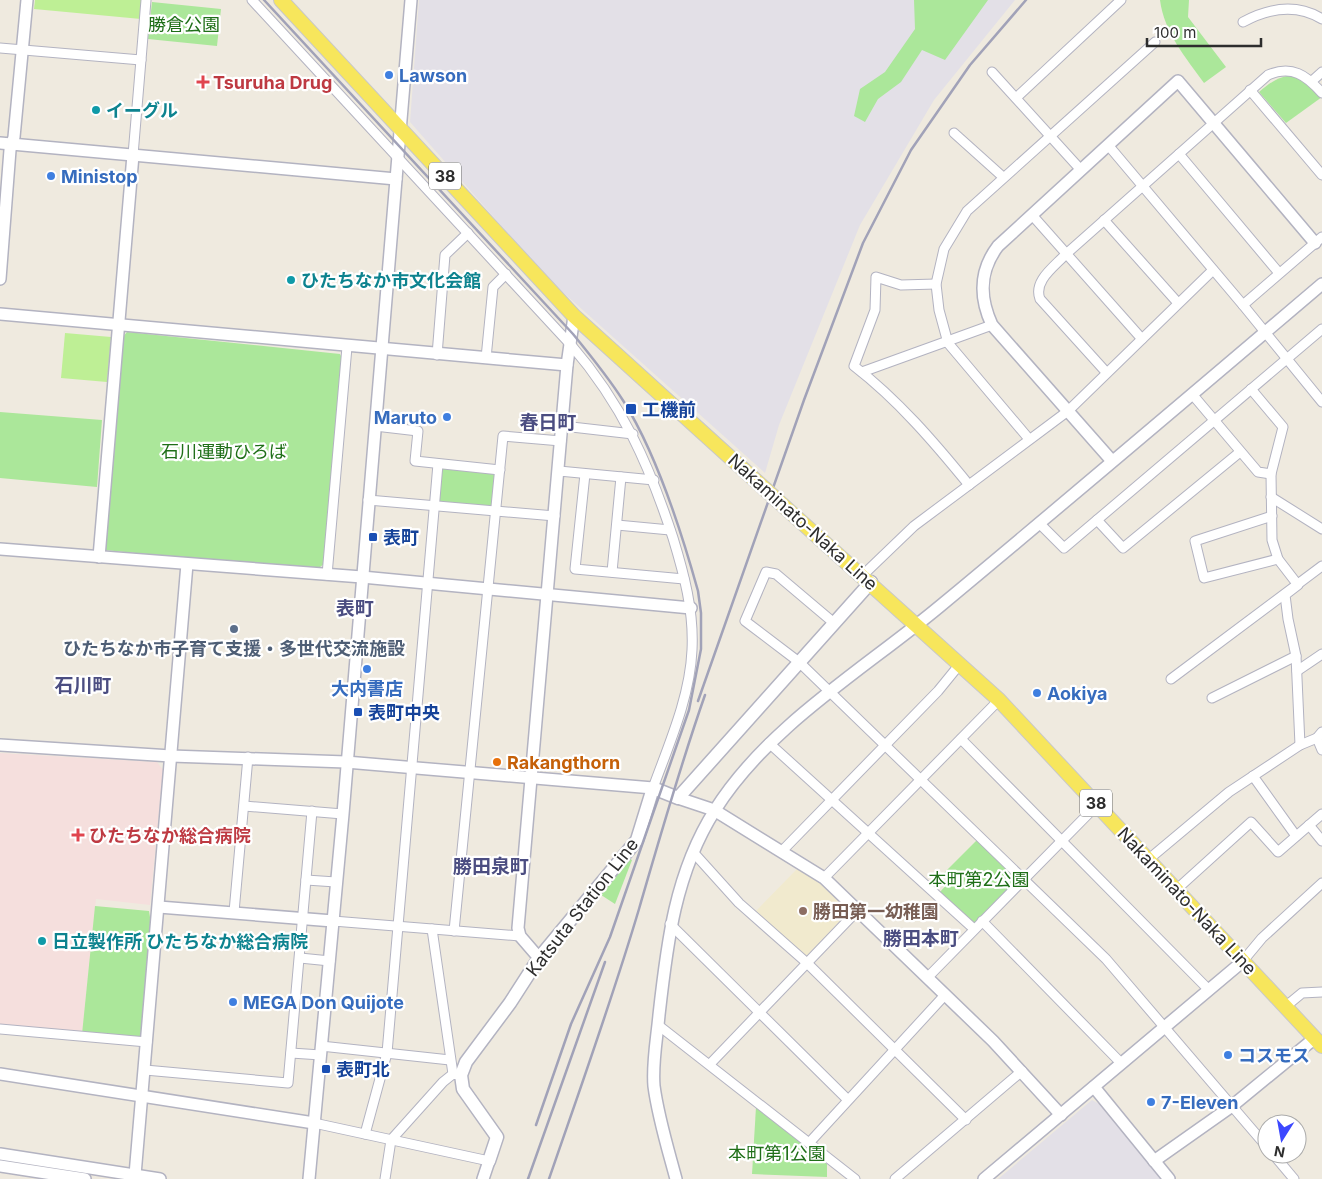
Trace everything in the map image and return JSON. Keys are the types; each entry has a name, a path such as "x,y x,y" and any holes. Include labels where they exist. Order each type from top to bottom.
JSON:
{"main road":[{"name":"Nakaminato-Naka Line","path":"281,0 574,316 999,700 1318,1042"},
{"path":"654,788 678,798 834,623 867,579"},
{"name":"Katsuta Station Line","path":"457,1074 510,1003 539,958 637,840 654,788"},
{"path":"457,1074 467,1097 496,1137 489,1161"}],"street":[{"path":"0,280 6,144 14,137 27,0"},
{"path":"99,557 146,0"},
{"path":"0,745 171,756 248,757 346,762 654,788 679,715 692,652 691,608 654,480 633,434 590,368 571,345 252,0"},
{"path":"309,1179 343,814 411,0"},
{"path":"1017,98 1121,0"},
{"path":"1244,22 1260,13 1286,8 1313,14 1322,19"},
{"path":"1030,439 948,343 939,310 936,284 944,249 961,219 1003,177 1155,42"},
{"path":"0,48 141,60"},
{"path":"1106,372 1044,304 1037,291 1040,282 1066,254 1268,75 1278,71 1297,72 1312,81 1322,93"},
{"path":"992,72 1080,170"},
{"path":"1312,81 1322,72"},
{"path":"1112,461 992,326 983,303 984,272 998,246 1178,81 1213,123 1319,240 1243,305"},
{"path":"1250,90 1322,175"},
{"path":"954,133 1003,177"},
{"path":"6,144 396,179"},
{"path":"1108,145 1288,358 1322,402"},
{"path":"1179,154 1279,273"},
{"path":"1032,215 1142,339"},
{"path":"1104,220 1178,304"},
{"path":"437,354 445,255 468,233"},
{"path":"867,579 914,526 1068,411 1213,270"},
{"path":"486,358 493,286 506,274"},
{"path":"936,284 901,285 876,277 876,310 854,366 928,435 968,485"},
{"path":"676,1179 654,1088 654,1063 670,924 680,884 693,852 714,810 748,764 769,743 918,625 1322,284"},
{"path":"0,314 347,347 567,365"},
{"path":"539,958 520,936 518,928 567,365 574,316"},
{"path":"862,372 992,326"},
{"path":"1039,523 1064,548 1288,358 1320,335"},
{"path":"327,575 347,347"},
{"path":"1251,389 1283,427 1271,474 1272,540 1278,559 1298,585"},
{"path":"1192,394 1258,472 1271,474"},
{"path":"375,426 418,431 415,461 500,470"},
{"path":"563,426 633,434"},
{"path":"454,930 503,436 561,441"},
{"path":"1097,520 1123,548 1240,452"},
{"path":"365,1134 387,1053 438,464"},
{"path":"559,471 654,480"},
{"path":"585,474 576,569 684,579"},
{"path":"612,572 621,477"},
{"path":"1271,498 1322,528"},
{"path":"368,500 555,516"},
{"path":"1272,516 1195,541 1204,578 1278,559"},
{"path":"617,525 670,530"},
{"path":"0,549 362,577 691,608"},
{"path":"135,1177 187,564"},
{"path":"1171,679 1322,566"},
{"path":"834,623 776,574 766,572 745,621 799,662 1106,959 1257,1135"},
{"path":"1285,595 1296,656 1300,745"},
{"path":"1297,671 1322,654"},
{"path":"1212,698 1296,656"},
{"path":"782,851 885,745 960,664"},
{"path":"824,878 999,700"},
{"path":"1149,859 1229,792 1300,745 1320,735 1322,750"},
{"path":"961,739 1209,990"},
{"path":"769,743 974,929"},
{"path":"234,912 248,757"},
{"path":"1253,776 1296,836"},
{"path":"678,798 714,810 824,878 1022,1071 1061,1115"},
{"path":"927,978 1023,878 1098,804"},
{"path":"244,806 343,814"},
{"path":"145,1070 288,1083 312,811"},
{"path":"1177,890 1251,822 1278,852 1322,814"},
{"path":"1309,825 1322,841"},
{"path":"693,852 739,903 807,963 966,1120"},
{"path":"306,880 336,882"},
{"path":"984,1179 1242,962 1262,938 1322,883"},
{"path":"159,907 520,936"},
{"path":"710,1064 857,911"},
{"path":"982,921 1121,1063"},
{"path":"670,924 848,1099"},
{"path":"385,1179 391,1140 443,1082 457,1074 450,1060 432,929"},
{"path":"300,958 330,961"},
{"path":"1285,1007 1302,993 1322,992"},
{"path":"809,1143 944,996"},
{"path":"658,1025 855,1179"},
{"path":"0,1029 147,1042"},
{"path":"1154,1161 1318,1042"},
{"path":"291,1053 321,1050 387,1053 450,1060"},
{"path":"895,1179 1022,1071"},
{"path":"0,1074 314,1123 489,1161 483,1179"},
{"path":"1094,1087 1169,1179"},
{"path":"0,1154 135,1177 160,1179"},
{"path":"1281,1164 1294,1179"},
{"path":"0,1166 83,1179"}],"shaded area":[{"path":"419,0 1015,0 934,100 860,225 779,425 765,473 547,278 410,122"},
{"name":"ひたちなか総合病院","path":"0,753 157,762 163,770 150,905 96,899 82,1034 0,1025"},
{"name":"勝田第一幼稚園","path":"798,868 821,881 851,909 851,913 806,958 754,913"},
{"path":"1092,1100 1101,1105 1161,1179 998,1179"}],"green space":[{"path":"35,0 142,0 141,19 34,9"},
{"path":"914,0 988,0 945,60 922,50 901,82 878,99 865,122 854,116 860,89 885,72 915,29"},
{"path":"1160,0 1189,0 1188,17 1226,67 1204,83 1171,34 1162,12"},
{"name":"勝倉公園","path":"152,2 221,9 217,46 148,39"},
{"path":"1294,75 1310,84 1322,97 1286,123 1259,92 1275,80"},
{"name":"石川運動ひろば","path":"127,332 340,354 342,358 324,564 316,570 104,550 122,338"},
{"path":"65,333 111,337 107,382 61,378"},
{"path":"0,412 102,420 97,487 0,478"},
{"path":"438,464 500,470 496,512 435,506"},
{"name":"本町第2公園","path":"978,839 1017,878 976,922 969,923 939,893 952,879 944,873"},
{"path":"627,857 632,860 615,904 598,893"},
{"path":"95,906 149,911 152,929 141,1040 82,1034"},
{"name":"本町第1公園","path":"756,1107 827,1164 827,1177 752,1174"}],"railway":[{"path":"264,0 573,334 606,376 624,402 647,445 676,518 698,591 701,613 701,649 689,710 610,937 571,1024 536,1125"},
{"path":"698,701 804,400 863,243 911,150 970,65 1026,0"},
{"path":"549,1179 618,977 705,695"},
{"path":"528,1179 605,962"}],"place":[{"name":"Lawson","path":"389,75"},
{"name":"Tsuruha Drug","path":"203,82"},
{"name":"イーグル","path":"96,110"},
{"name":"Ministop","path":"51,176"},
{"name":"ひたちなか市文化会館","path":"291,280"},
{"name":"工機前","path":"631,409"},
{"name":"Maruto","path":"447,417"},
{"name":"表町","path":"373,537"},
{"name":"ひたちなか市子育て支援・多世代交流施設","path":"234,629"},
{"name":"大内書店","path":"367,669"},
{"name":"Aokiya","path":"1037,693"},
{"name":"表町中央","path":"358,712"},
{"name":"Rakangthorn","path":"497,762"},
{"name":"ひたちなか総合病院","path":"78,835"},
{"name":"勝田第一幼稚園","path":"803,911"},
{"name":"日立製作所 ひたちなか総合病院","path":"42,941"},
{"name":"MEGA Don Quijote","path":"233,1002"},
{"name":"コスモス","path":"1228,1055"},
{"name":"表町北","path":"326,1069"},
{"name":"7-Eleven","path":"1151,1102"}],"district":[{"name":"春日町","path":"548,422"},
{"name":"表町","path":"355,608"},
{"name":"石川町","path":"83,685"},
{"name":"勝田泉町","path":"491,866"},
{"name":"勝田本町","path":"921,938"}]}
